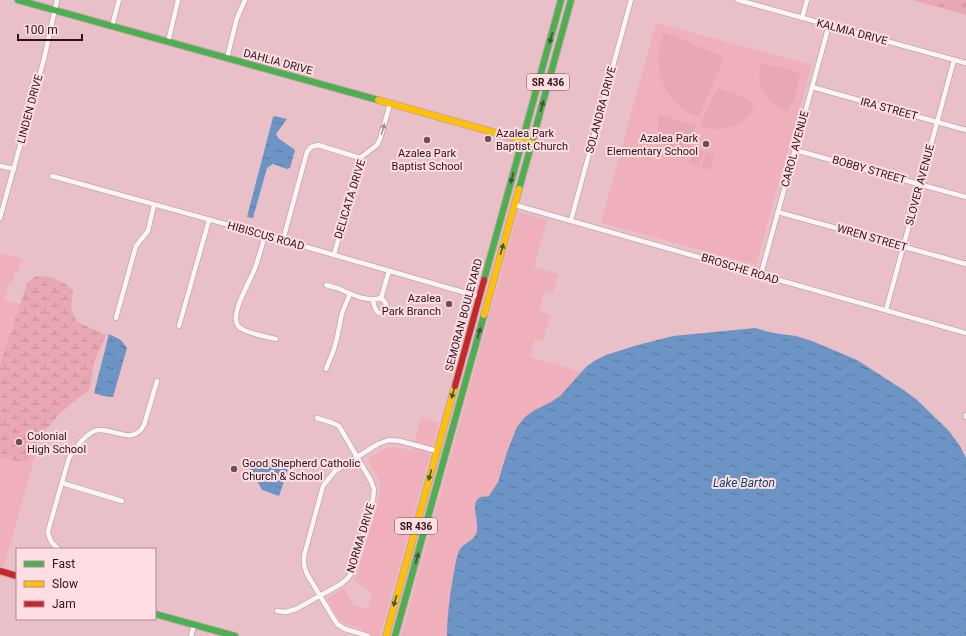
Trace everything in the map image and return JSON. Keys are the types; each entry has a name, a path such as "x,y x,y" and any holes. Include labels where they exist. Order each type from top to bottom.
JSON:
{"main road":[{"name":"DAHLIA DRIVE","path":"18,0 532,143"},
{"name":"SEMORAN BOULEVARD","path":"386,636 561,0"},
{"name":"SEMORAN BOULEVARD","path":"395,636 571,0"},
{"path":"486,274 485,286 486,292 489,296"},
{"path":"480,297 484,306 483,320"},
{"path":"440,438 440,446 442,451 446,453"},
{"path":"437,451 441,454 442,467"},
{"path":"0,571 16,576"},
{"path":"156,614 235,636"}],"street":[{"name":"LINDEN DRIVE","path":"0,218 44,59 58,0"},
{"path":"112,26 118,0"},
{"path":"168,42 178,0"},
{"path":"227,58 237,18 245,0"},
{"name":"SOLANDRA DRIVE","path":"571,220 631,0"},
{"name":"KALMIA DRIVE","path":"738,0 747,1 802,18 966,63"},
{"path":"802,18 807,0"},
{"name":"CAROL AVENUE","path":"761,274 829,25"},
{"name":"SLOVER AVENUE","path":"886,310 954,60"},
{"name":"IRA STREET","path":"812,87 966,130"},
{"name":"DELICATA DRIVE","path":"334,255 360,158 377,145 390,104"},
{"path":"282,240 307,152 311,148 318,146 360,158"},
{"name":"BOBBY STREET","path":"795,150 966,197"},
{"path":"0,166 14,169"},
{"name":"HIBISCUS ROAD","path":"52,176 480,297"},
{"path":"116,318 136,246 148,231 154,205"},
{"name":"BROSCHE ROAD","path":"515,205 966,332"},
{"name":"WREN STREET","path":"778,212 966,264"},
{"path":"180,326 209,220"},
{"path":"265,235 255,269 242,297 236,318 237,324 242,329 276,339"},
{"path":"381,298 389,271"},
{"path":"326,285 344,290 350,294 373,300 381,298"},
{"path":"326,369 337,338 342,313 350,294"},
{"path":"373,300 375,310 378,312 385,311 387,308 385,302 381,298"},
{"path":"57,548 54,546 49,538 48,531 69,458 73,450 92,432 99,430 126,435 141,431 157,381"},
{"name":"NORMA DRIVE","path":"278,611 286,612 296,609 341,584 348,578 354,569 373,499 374,489 358,457 339,426 317,418"},
{"path":"368,636 345,630 337,624 307,574 304,565 304,556 323,486 335,471 378,444 389,440 400,441 437,451"},
{"path":"62,483 122,501"},
{"path":"191,636 194,625"}],"shaded area":[{"name":"Azalea Park Elementary School","path":"656,23 812,65 756,265 601,223"},
{"name":"Lake Barton","path":"518,212 547,220 534,267 558,274 553,293 545,291 539,311 550,315 543,341 535,339 530,357 721,412 966,636 401,636"},
{"name":"Colonial High School","path":"0,253 22,259 18,272 15,272 12,283 10,282 4,300 73,320 4,566 0,565"},
{"path":"421,417 439,423 380,636 361,636 363,629 346,624 339,619 328,601 328,598 344,588 354,606 368,609 372,593 354,580 357,575 380,494 379,480 368,458 386,448 398,447 412,451"}],"green space":[{"path":"913,0 966,0 966,15"},
{"path":"664,32 721,56 722,62 699,117 690,114 681,108 668,93 663,83 659,64 660,49"},
{"path":"761,64 777,66 798,72 800,75 795,97 787,112 773,105 764,94 760,80"},
{"path":"720,88 751,101 754,106 744,120 731,127 716,129 700,125 717,90"},
{"path":"659,114 696,126 685,159 671,154 662,143 658,129"},
{"path":"694,149 704,151 699,167 690,164"},
{"path":"706,152 715,155 711,170 701,167"},
{"name":"Colonial High School","path":"37,276 56,279 73,290 71,309 77,322 106,335 94,362 90,389 62,411 34,444 28,461 21,462 0,457 0,364 27,284 30,280"}],"water":[{"path":"275,116 287,119 276,134 278,138 295,150 290,168 287,169 273,164 267,168 253,218 247,217 273,117"},
{"name":"Lake Barton","path":"755,328 773,333 796,336 812,341 857,360 916,399 949,431 960,446 966,458 966,636 447,636 450,601 457,556 461,548 476,534 477,524 475,503 481,497 489,496 498,482 507,452 517,427 525,417 560,396 587,366 606,355 673,336"},
{"path":"109,334 121,340 127,348 113,397 94,393"},
{"path":"258,460 288,469 279,496 262,490 249,466"}],"traffic: fast":[{"path":"18,0 378,100"},
{"path":"484,280 561,0"},
{"path":"519,189 571,0"},
{"path":"395,636 484,315"},
{"path":"156,614 235,636"}],"traffic: slow":[{"path":"378,100 532,143"},
{"path":"484,315 519,189"},
{"path":"386,636 455,386"}],"traffic: jam":[{"path":"455,386 484,280"},
{"path":"0,571 16,576"}],"place":[{"name":"Azalea Park Baptist Church","path":"488,139"},
{"name":"Azalea Park Baptist School","path":"427,140"},
{"name":"Azalea Park Elementary School","path":"706,144"},
{"name":"Azalea Park Branch","path":"449,304"},
{"name":"Colonial High School","path":"19,442"},
{"name":"Good Shepherd Catholic Church & School","path":"234,469"}]}
